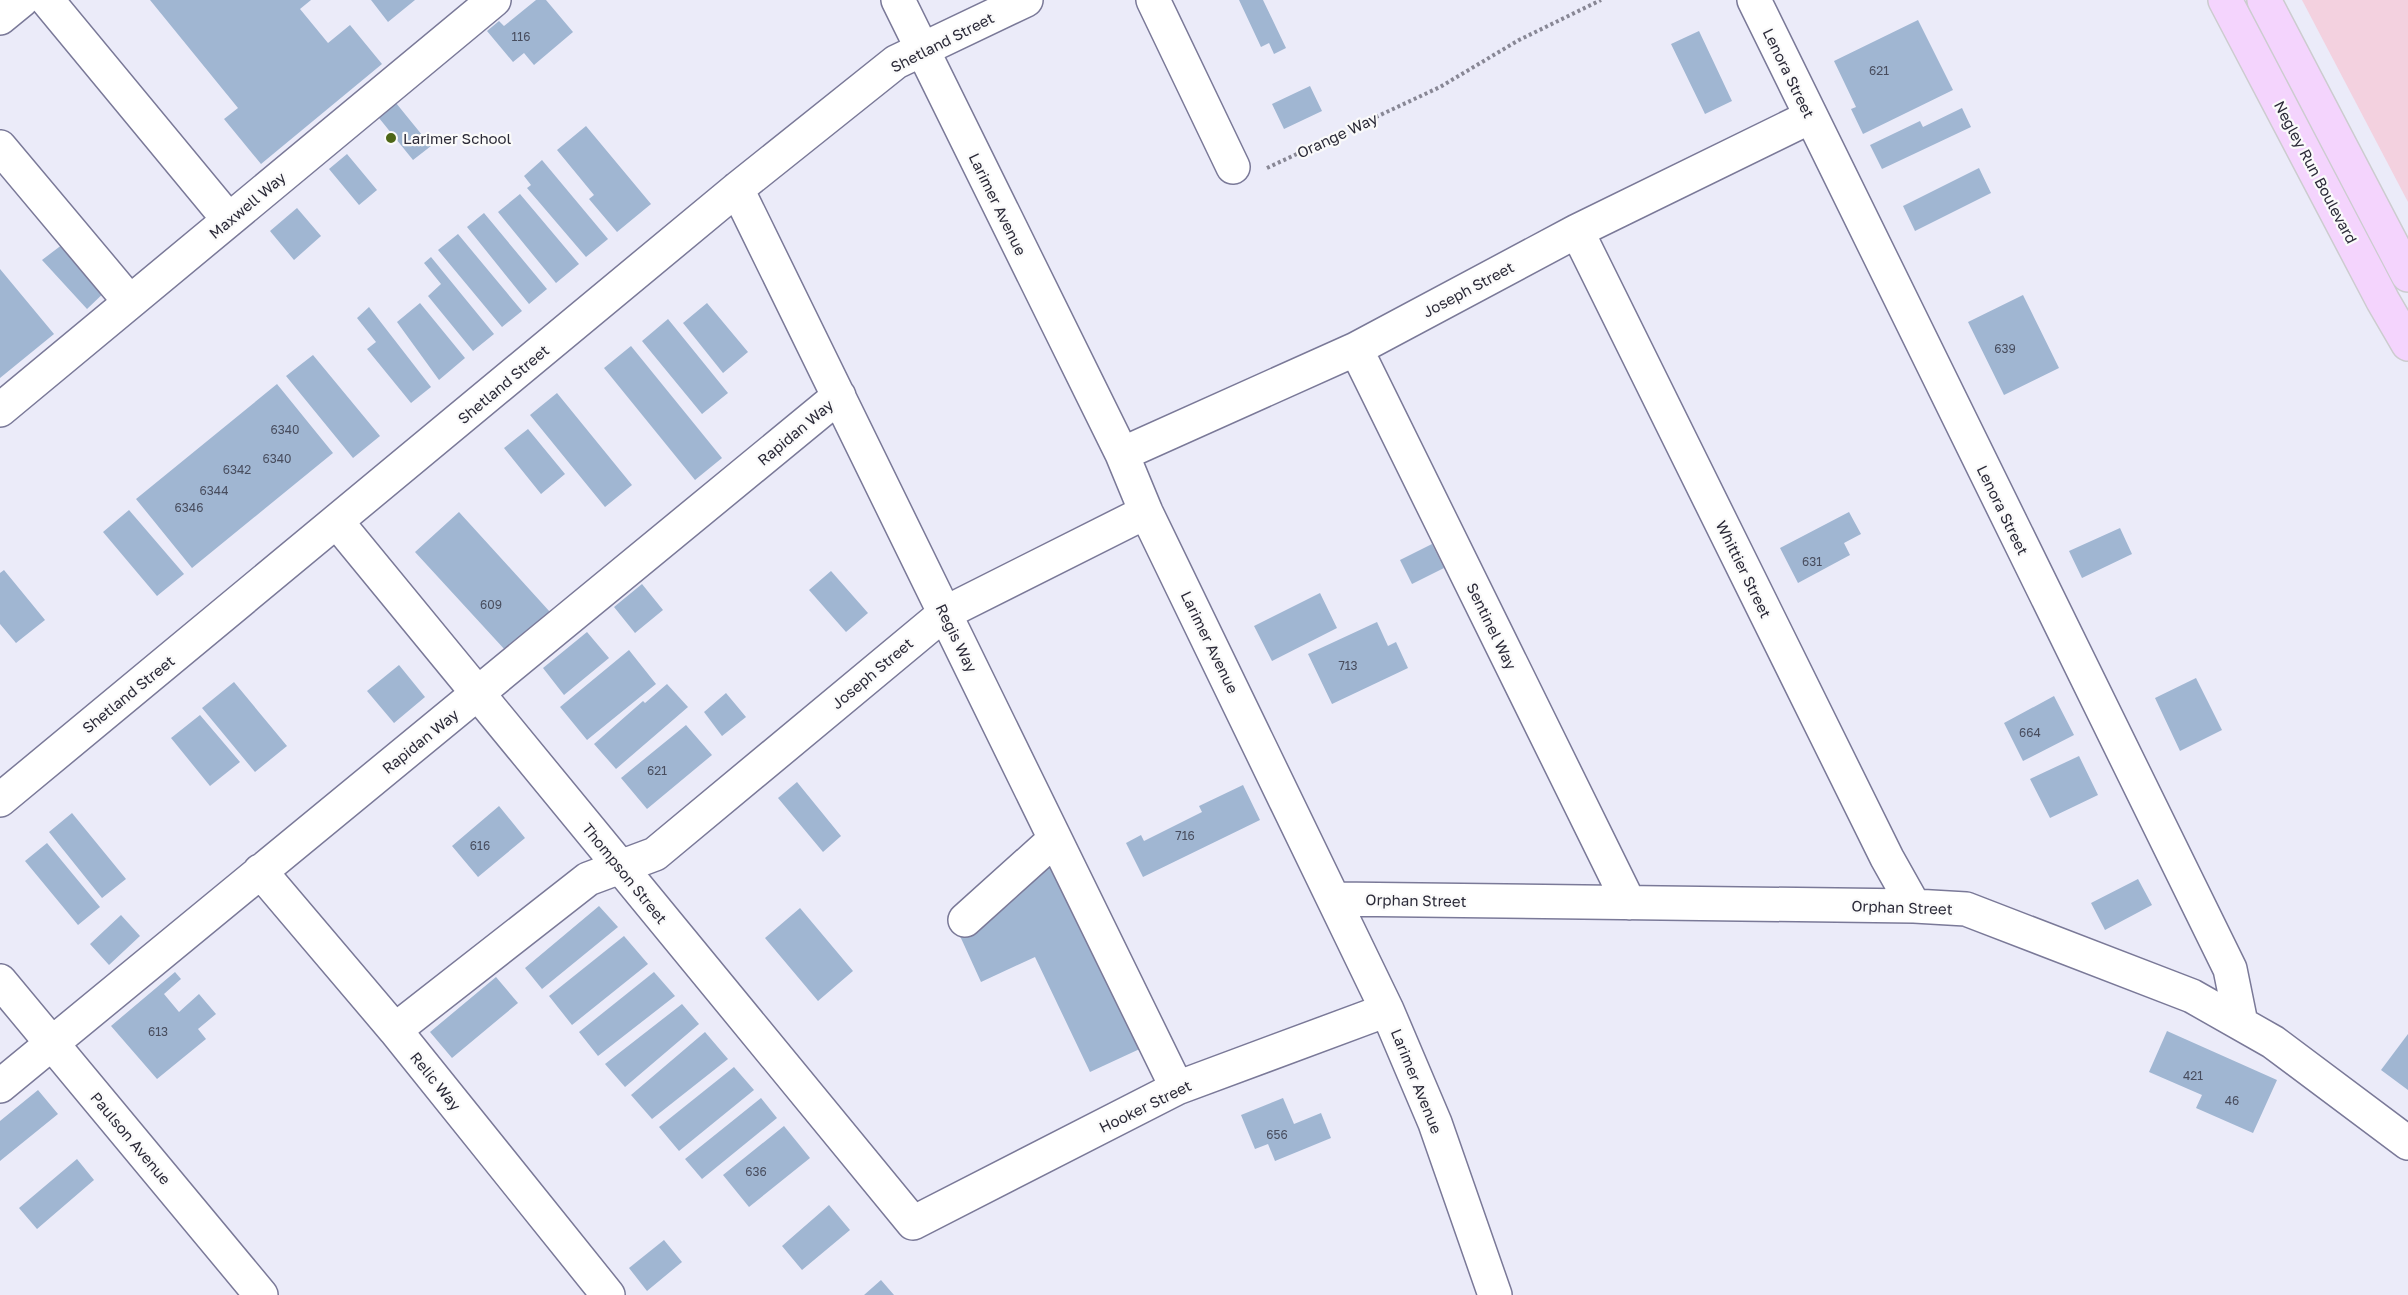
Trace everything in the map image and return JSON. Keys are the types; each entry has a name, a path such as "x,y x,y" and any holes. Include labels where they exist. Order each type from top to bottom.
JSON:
{"main road":[{"name":"Negley Run Boulevard","path":"2225,0 2383,301 2408,344"},
{"path":"2264,0 2408,274"}],"street":[{"path":"0,18 22,0"},
{"path":"47,0 229,220"},
{"name":"Maxwell Way","path":"0,410 494,0"},
{"name":"Larimer Avenue","path":"898,0 1122,454 1146,512 1387,1010 1434,1122 1495,1295"},
{"name":"Shetland Street","path":"0,800 737,189 896,62 1026,0"},
{"path":"1153,0 1233,167"},
{"name":"Lenora Street","path":"1754,0 2230,969 2241,1023"},
{"name":"Joseph Street","path":"1122,454 1356,349 1577,231 1810,117"},
{"path":"0,147 130,302"},
{"name":"Regis Way","path":"737,189 1177,1088"},
{"name":"Whittier Street","path":"1577,231 1887,858 1914,906"},
{"name":"Sentinel Way","path":"1356,349 1629,903"},
{"name":"Rapidan Way","path":"0,1086 839,396"},
{"name":"Joseph Street","path":"395,1030 588,879 655,854 945,613 1146,512"},
{"name":"Thompson Street","path":"337,522 913,1223"},
{"path":"965,920 1055,839"},
{"name":"Relic Way","path":"260,871 395,1030 608,1295"},
{"name":"Orphan Street","path":"1335,899 1914,906 1966,909 2192,996 2272,1042 2408,1143"},
{"name":"Paulson Avenue","path":"0,981 261,1295"},
{"name":"Hooker Street","path":"913,1223 1177,1088 1387,1010"}],"path":[{"name":"Orange Way","path":"1233,167 1257,172 1440,87 1519,40 1601,0"}],"shaded area":[{"path":"2302,0 2408,0 2408,202"}],"building":[{"path":"150,0 311,0 300,9 328,43 350,25 382,64 261,164 224,119 238,108"},
{"path":"371,0 415,0 388,22"},
{"path":"536,0 546,0 573,32 534,65 524,53 513,62 487,31 499,21 504,26"},
{"path":"1239,0 1263,0 1286,48 1274,54 1269,43 1261,47"},
{"path":"1918,20 1953,90 1863,134 1851,109 1856,107 1834,61"},
{"path":"1699,31 1732,101 1705,114 1671,44"},
{"path":"1310,86 1322,111 1284,129 1272,104"},
{"path":"396,103 431,146 413,160 379,118"},
{"path":"1962,108 1971,127 1882,169 1870,145 1920,121 1923,127"},
{"path":"586,126 651,204 617,232 589,199 594,195 557,150"},
{"path":"347,154 377,190 359,205 329,169"},
{"path":"542,160 608,239 586,257 527,188 531,185 524,176"},
{"path":"1979,168 1991,193 1915,231 1903,206"},
{"path":"520,194 579,264 556,283 498,212"},
{"path":"297,208 321,236 294,260 270,231"},
{"path":"484,213 547,289 529,304 467,227"},
{"path":"458,234 522,311 502,327 438,250"},
{"path":"67,241 110,287 87,309 42,260"},
{"path":"431,257 494,334 473,351 428,296 441,284 424,263"},
{"path":"0,269 54,334 0,378"},
{"path":"2023,295 2059,368 2004,395 1968,322"},
{"path":"420,303 465,358 439,380 397,322"},
{"path":"707,303 748,352 723,373 683,323"},
{"path":"369,307 431,387 411,403 367,349 376,342 357,318"},
{"path":"668,319 728,393 702,414 642,341"},
{"path":"631,346 722,458 695,480 604,368"},
{"path":"313,355 380,436 353,458 286,376"},
{"path":"277,384 333,453 192,568 136,499"},
{"path":"557,393 632,485 605,507 530,415"},
{"path":"528,429 565,474 541,494 504,448"},
{"path":"129,510 184,574 157,596 103,532"},
{"path":"459,512 550,612 506,651 415,552"},
{"path":"1849,512 1861,534 1844,543 1850,555 1798,583 1780,548"},
{"path":"2120,528 2132,554 2082,578 2069,551"},
{"path":"1432,544 1444,568 1412,584 1400,560"},
{"path":"4,570 45,620 16,643 0,624 0,573"},
{"path":"831,571 868,613 846,632 809,590"},
{"path":"642,584 663,610 635,633 614,607"},
{"path":"1320,593 1337,628 1272,661 1254,626"},
{"path":"1377,622 1388,646 1396,642 1408,668 1332,704 1308,654"},
{"path":"587,632 609,658 564,695 543,668"},
{"path":"629,650 656,684 587,740 560,707"},
{"path":"399,665 425,697 394,723 367,691"},
{"path":"2196,678 2222,730 2180,751 2155,698"},
{"path":"234,682 287,746 255,772 202,708"},
{"path":"667,684 688,707 616,769 594,744 643,701 645,703"},
{"path":"726,693 746,717 722,736 704,712"},
{"path":"2054,696 2074,735 2023,761 2004,723"},
{"path":"200,715 240,762 210,786 171,738"},
{"path":"686,725 712,755 647,809 621,778"},
{"path":"2079,756 2098,795 2050,818 2030,779"},
{"path":"797,782 841,836 823,852 778,798"},
{"path":"1243,785 1260,820 1143,877 1126,843 1141,835 1144,841 1202,812 1199,806"},
{"path":"499,806 525,838 478,877 452,846"},
{"path":"72,813 126,879 102,898 49,832"},
{"path":"47,843 100,907 78,925 25,861"},
{"path":"1051,864 1144,1047 1090,1072 1035,957 981,982 960,936"},
{"path":"2138,879 2152,905 2105,930 2091,903"},
{"path":"599,906 618,927 542,989 525,968"},
{"path":"800,908 853,971 818,1001 765,938"},
{"path":"121,915 140,936 109,965 90,944"},
{"path":"624,936 648,964 572,1025 549,996"},
{"path":"175,972 181,979 164,994 179,1012 199,994 216,1014 198,1029 206,1039 157,1079 111,1026"},
{"path":"654,972 675,996 598,1056 579,1032"},
{"path":"496,977 518,1003 452,1058 430,1032"},
{"path":"682,1004 699,1024 625,1087 605,1064"},
{"path":"2167,1031 2277,1080 2253,1133 2196,1108 2202,1095 2149,1072"},
{"path":"705,1032 728,1059 652,1119 631,1095"},
{"path":"2408,1034 2408,1090 2381,1070"},
{"path":"734,1067 754,1090 679,1151 659,1127"},
{"path":"38,1090 58,1114 0,1161 0,1121"},
{"path":"761,1098 777,1118 702,1179 685,1159"},
{"path":"1283,1098 1294,1124 1321,1113 1331,1138 1275,1161 1268,1144 1255,1149 1241,1115"},
{"path":"784,1126 810,1158 749,1207 723,1175"},
{"path":"77,1159 94,1180 37,1229 19,1208"},
{"path":"829,1205 850,1230 802,1270 782,1246"},
{"path":"664,1240 682,1262 647,1291 629,1268"},
{"path":"881,1280 894,1295 864,1295"}],"place":[{"name":"Larimer School","path":"391,138"}]}
